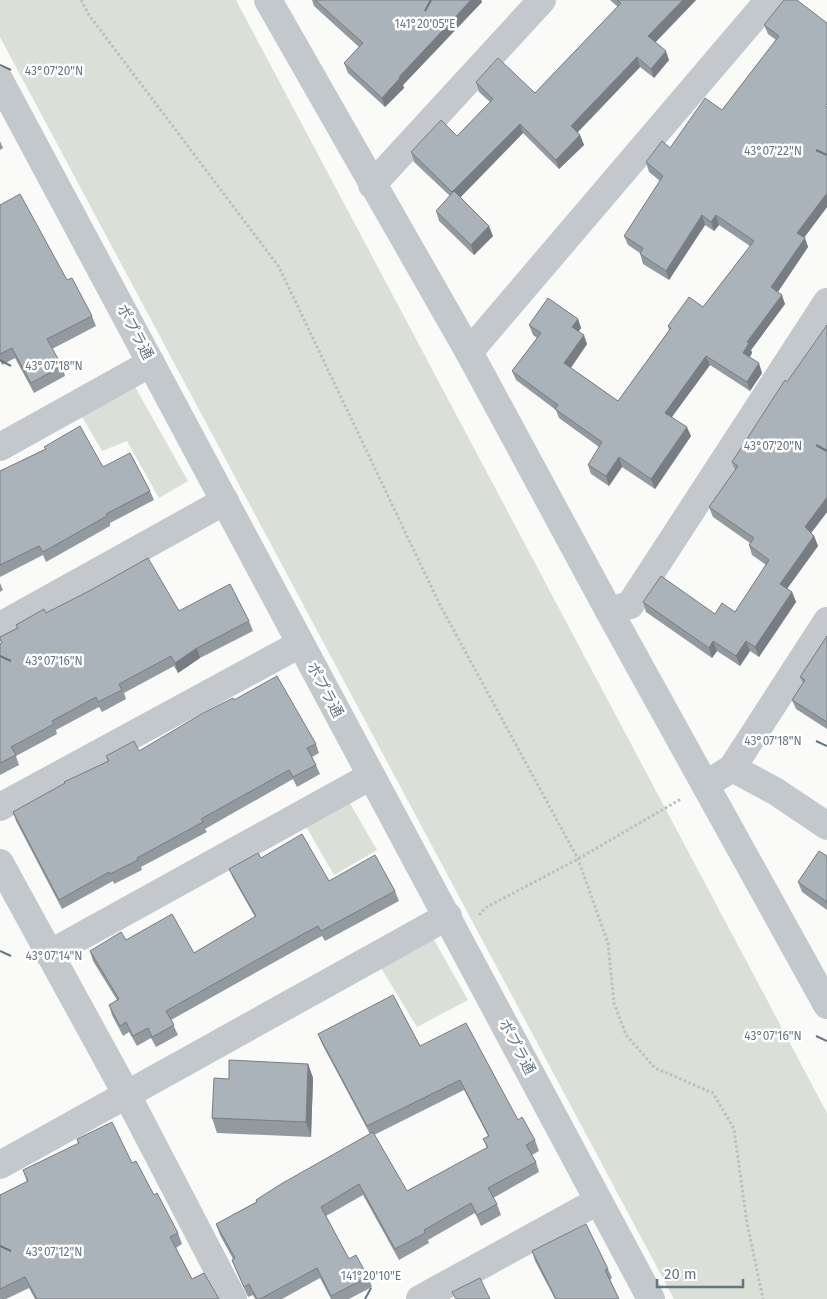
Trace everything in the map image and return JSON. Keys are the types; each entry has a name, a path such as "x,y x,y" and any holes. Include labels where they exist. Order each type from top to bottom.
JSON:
{"street":[{"path":"268,0 469,352 608,612 827,1005"},
{"path":"372,185 542,0"},
{"path":"469,352 769,0"},
{"name":"ポプラ通","path":"0,81 300,644 454,927 650,1299"},
{"path":"608,612 630,605 827,302"},
{"path":"2,442 151,363"},
{"path":"0,626 225,501"},
{"path":"706,785 732,768 827,621"},
{"path":"0,807 300,644"},
{"path":"732,768 775,790 827,826"},
{"path":"49,954 371,776"},
{"path":"0,863 11,909 49,954 127,1095 233,1299"},
{"path":"0,1166 127,1095 454,927"},
{"path":"420,1299 598,1201"}],"path":[{"path":"81,0 89,15 279,267 440,603 578,859 608,943 614,1002 626,1035 656,1068 714,1094 734,1129 747,1223 762,1299"},
{"path":"454,927 485,908 578,859 706,785"}],"shaded area":[{"path":"0,0 236,0 827,1113 827,1299 674,1299 0,37"},
{"path":"134,385 188,481 159,498 127,441 102,451 81,415"},
{"path":"348,800 377,850 334,875 304,823"},
{"path":"433,938 468,1000 417,1027 381,968"}],"building":[{"path":"315,0 471,0 399,77 382,98 344,63 363,43"},
{"path":"617,0 683,0 648,36 666,51 651,69 637,57 571,126 580,135 556,160 520,124 452,192 411,152 441,120 457,136 493,99 476,82 498,58 535,93 621,3"},
{"path":"784,0 797,0 827,23 827,104 825,106 827,107 827,193 797,233 805,238 771,287 782,295 747,342 749,343 743,353 759,363 747,382 706,356 665,413 687,427 651,479 619,457 606,476 588,465 602,442 555,409 558,405 512,371 541,333 529,325 548,298 578,319 572,327 584,335 564,363 618,401 671,328 668,326 689,297 703,307 754,241 716,215 711,222 702,215 666,271 640,254 643,248 624,236 663,176 646,162 662,141 670,148 705,98 722,110 779,36 764,25"},
{"path":"454,191 489,226 471,245 436,211"},
{"path":"20,194 67,280 72,278 92,316 47,339 62,366 31,383 12,348 0,354 0,205"},
{"path":"827,325 827,497 805,527 814,536 780,584 792,592 755,647 746,641 736,656 713,641 709,648 643,602 661,576 715,614 722,603 735,612 769,560 749,545 754,538 709,507 738,466 732,462 785,380 787,382"},
{"path":"80,426 103,467 130,453 150,491 106,514 107,516 43,552 39,546 0,565 0,471 46,449 44,447"},
{"path":"148,558 179,611 230,584 249,621 197,648 175,663 171,656 119,684 122,690 98,702 96,697 52,721 54,724 11,747 16,755 0,763 0,644 2,643 0,637 18,628 16,625 44,609 46,613"},
{"path":"827,636 827,722 792,700 805,680 800,677"},
{"path":"277,676 316,744 307,748 316,765 293,777 289,770 201,819 203,822 137,858 138,860 110,874 109,872 59,900 13,812 64,782 109,761 106,756 134,741 139,751 203,713 233,698 234,700"},
{"path":"302,834 329,881 375,855 395,891 321,931 318,926 166,1011 174,1025 152,1037 148,1028 133,1036 126,1022 120,1026 109,1005 119,999 90,951 121,932 126,940 172,914 194,953 256,916 229,869 258,853 261,858"},
{"path":"819,851 827,856 827,902 798,882"},
{"path":"393,995 420,1046 466,1023 518,1120 522,1117 535,1140 526,1145 536,1162 488,1188 497,1204 477,1215 471,1203 424,1230 425,1233 395,1249 359,1184 321,1207 349,1259 356,1255 368,1277 331,1296 317,1268 257,1299 249,1284 244,1287 232,1260 235,1258 216,1224 257,1202 256,1200 281,1184 373,1132 407,1191 488,1147 483,1139 489,1136 460,1080 367,1126 318,1034"},
{"path":"229,1060 308,1064 306,1122 212,1118 214,1078 229,1079"},
{"path":"112,1122 132,1163 136,1161 154,1195 157,1193 178,1233 170,1237 192,1279 204,1273 219,1299 37,1299 25,1277 0,1289 0,1195 28,1181 23,1170 79,1143 77,1139"},
{"path":"586,1224 608,1269 605,1270 619,1299 556,1299 532,1251"},
{"path":"480,1278 490,1299 456,1299 452,1292"}]}
